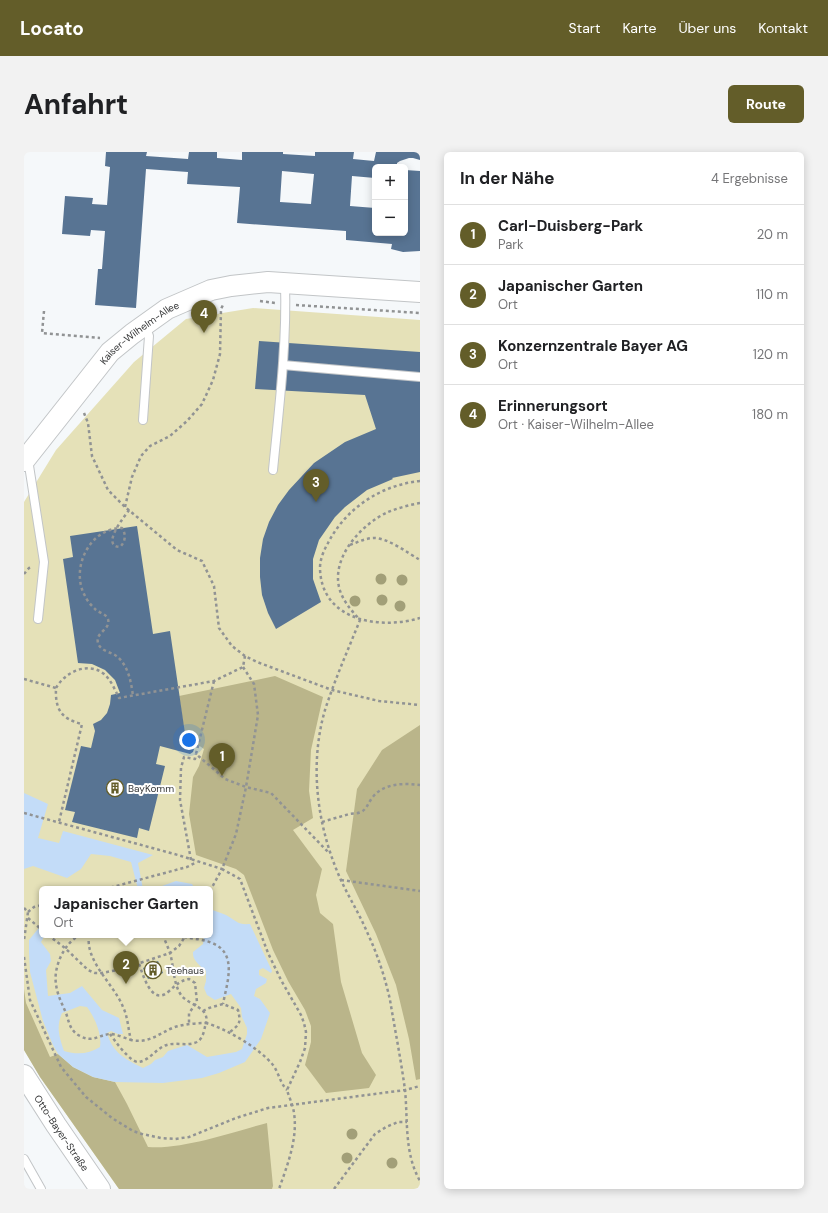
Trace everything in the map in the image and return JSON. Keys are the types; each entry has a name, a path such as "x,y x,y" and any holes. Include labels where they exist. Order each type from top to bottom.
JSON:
{"street":[{"name":"Kaiser-Wilhelm-Allee","path":"26,458 110,352 145,324 167,309 211,290 268,282 420,292"},
{"name":"Otto-Bayer-Straße","path":"24,1075 100,1189"}],"lane":[{"path":"273,470 283,365 286,304 285,283"},
{"path":"142,420 149,336 145,324"},
{"path":"283,365 420,377"},
{"path":"26,458 44,562 38,618"},
{"path":"24,1159 41,1189"}],"path":[{"path":"256,301 420,313"},
{"path":"125,507 132,477 141,456 150,446 170,436 187,421 202,404 213,380 220,354 221,309 223,303"},
{"path":"44,311 42,333 125,340"},
{"path":"84,411 88,423 92,456 108,490 125,507 176,550 202,561 214,586 220,628 232,646 245,656 257,662 332,690 379,701 420,705"},
{"path":"420,481 388,488 350,512 334,531 323,553 320,568 323,587 330,600 343,612 360,620 376,622 391,622 420,618"},
{"path":"360,620 349,608 339,586 338,574 340,563 359,534 373,521 387,512 420,502"},
{"path":"129,510 116,528 113,539 114,544 117,547 120,547 125,540 125,534 122,528 116,528 102,533 86,550 80,571 84,595 96,610 104,614 108,619 108,625 98,637 100,647 123,663 132,683 133,696"},
{"path":"350,546 364,540 375,538 386,541 420,560"},
{"path":"360,620 325,711 317,756 318,801 329,853 340,880 368,932 386,983 397,1038 405,1090 408,1146 412,1162 420,1181"},
{"path":"59,822 82,724 72,722 65,718 61,713 56,697 56,688 60,681 70,674 86,668 95,669 104,674 112,684 118,698 133,696 214,680 242,667 245,656"},
{"path":"213,886 222,869 236,834 246,787 258,715 254,684 242,667"},
{"path":"24,679 56,688"},
{"path":"191,860 180,800 181,768 184,757 195,759 214,680"},
{"path":"196,754 225,779 246,787 272,793 329,853"},
{"path":"322,822 359,813 365,809 379,790 394,785 420,785"},
{"path":"24,813 178,855 222,869 240,879 268,954 280,980 301,1015 304,1023 306,1032 305,1048 287,1090"},
{"path":"117,886 187,867 198,862"},
{"path":"340,880 420,891"},
{"path":"24,940 28,912 34,907 39,906"},
{"path":"24,908 28,912"},
{"path":"27,918 39,928"},
{"path":"52,938 65,948 88,970 95,973 122,969 170,953 179,946 184,938"},
{"path":"74,938 65,948 60,958 56,972 56,986 72,1030 79,1036 94,1039 110,1034 138,1042 149,1040 175,1028 189,1024 206,1023 230,1032 272,1064 278,1073 283,1086 287,1090 292,1104 294,1125 288,1161 279,1189"},
{"path":"88,938 92,957 123,1006 131,1040"},
{"path":"110,1034 126,1054 138,1062 150,1057 164,1046 170,1044 197,1042 202,1037 207,1019 203,1011 183,998 178,991 170,953 164,938"},
{"path":"193,938 214,943 226,954 229,960 223,1004"},
{"path":"24,957 30,1000 61,1067 86,1097 112,1118 132,1131 161,1138 175,1139 189,1137 254,1112 292,1104 405,1090 420,1086"},
{"path":"139,964 152,993 159,995 166,994 182,980 189,979 193,981 195,984 197,997 195,1005 189,1014 189,1024"},
{"path":"203,1011 223,1004 238,1010 240,1020 238,1025 230,1032"},
{"path":"334,1189 375,1134 398,1122 407,1122"}],"shaded area":[{"path":"253,308 420,320 420,1189 119,1189 40,1077 24,1050 24,502 56,450 134,362 186,319"},
{"path":"275,676 323,697 311,750 309,791 313,818 293,830 322,869 316,895 320,913 333,924 341,982 362,1053 376,1075 369,1088 326,1093 305,1065 311,1042 311,1026 305,1010 288,981 273,950 244,875 236,869 196,855 189,814 193,777 199,766 204,749 185,736 179,696"},
{"path":"420,725 420,1079 416,1080 409,1039 396,985 376,934 346,871 357,789 382,750"},
{"path":"24,989 26,1003 50,1057 58,1054 73,1067 93,1077 115,1082 148,1147 176,1146 192,1143 267,1123 273,1186 272,1189 119,1189 40,1077 24,1050"}],"water":[{"path":"24,793 48,804 38,838 59,843 63,831 153,855 138,863 142,886 137,886 131,862 110,856 91,854 81,869 67,878 33,866 24,869"},
{"path":"176,881 192,884 193,886 162,886"},
{"path":"213,910 226,915 237,922 250,924 272,971 271,973 263,968 259,970 259,975 267,979 266,983 256,989 254,996 260,999 270,1013 261,1039 245,1062 219,1073 202,1078 163,1083 115,1082 93,1077 73,1067 58,1054 43,1021 30,972 29,940 39,928 39,938 43,938 41,942 50,954 51,961 46,970 48,996 70,993 82,986 102,1010 119,1018 123,1034 118,1034 111,1031 107,1033 113,1046 120,1055 143,1068 155,1060 163,1057 168,1051 187,1045 207,1057 236,1052 242,1049 247,1034 247,1028 242,1017 241,1008 231,994 215,1000 207,995 204,988 206,971 197,963 193,955 193,952 203,944 204,938 213,938","holes":["80,1006 87,1007 93,1016 100,1037 100,1047 83,1053 64,1051 59,1032 59,1023 62,1013"]}],"building":[{"path":"106,152 147,152 146,156 188,159 189,152 217,152 217,158 242,160 242,152 283,152 283,154 315,156 315,152 354,152 353,159 374,161 376,152 420,152 420,160 409,158 400,161 397,164 372,164 372,178 352,176 350,206 372,208 372,236 408,236 408,170 420,171 420,251 403,252 391,249 392,244 346,240 346,231 237,223 240,187 187,184 188,172 146,169 136,308 95,305 98,269 102,269 105,231 91,230 90,236 62,234 65,196 93,198 92,204 107,205 110,167 105,166","holes":["282,171 314,174 311,204 280,202"]},
{"path":"259,341 420,352 420,472 392,478 393,479 367,490 335,517 319,540 313,559 313,579 321,602 276,629 268,613 262,595 260,577 260,558 263,539 269,522 278,505 289,490 314,463 345,442 376,429 365,395 255,389"},
{"path":"137,526 153,634 170,631 187,747 191,746 194,749 190,754 160,746 156,764 165,766 149,831 139,828 137,838 72,822 75,812 65,810 81,746 91,748 95,731 93,724 101,720 107,713 111,695 120,693 115,680 105,670 92,664 78,663 63,559 73,557 70,536"},
{"name":"Teehaus","path":"158,961 163,973 148,979 143,968"}],"place":[{"name":"Erinnerungsort","path":"204,333"},
{"name":"Konzernzentrale Bayer AG","path":"316,502"},
{"name":"Carl-Duisberg-Park","path":"222,776"},
{"name":"BayKomm","path":"115,788"},
{"name":"Teehaus","path":"153,970"},
{"name":"Japanischer Garten","path":"126,984"}]}
